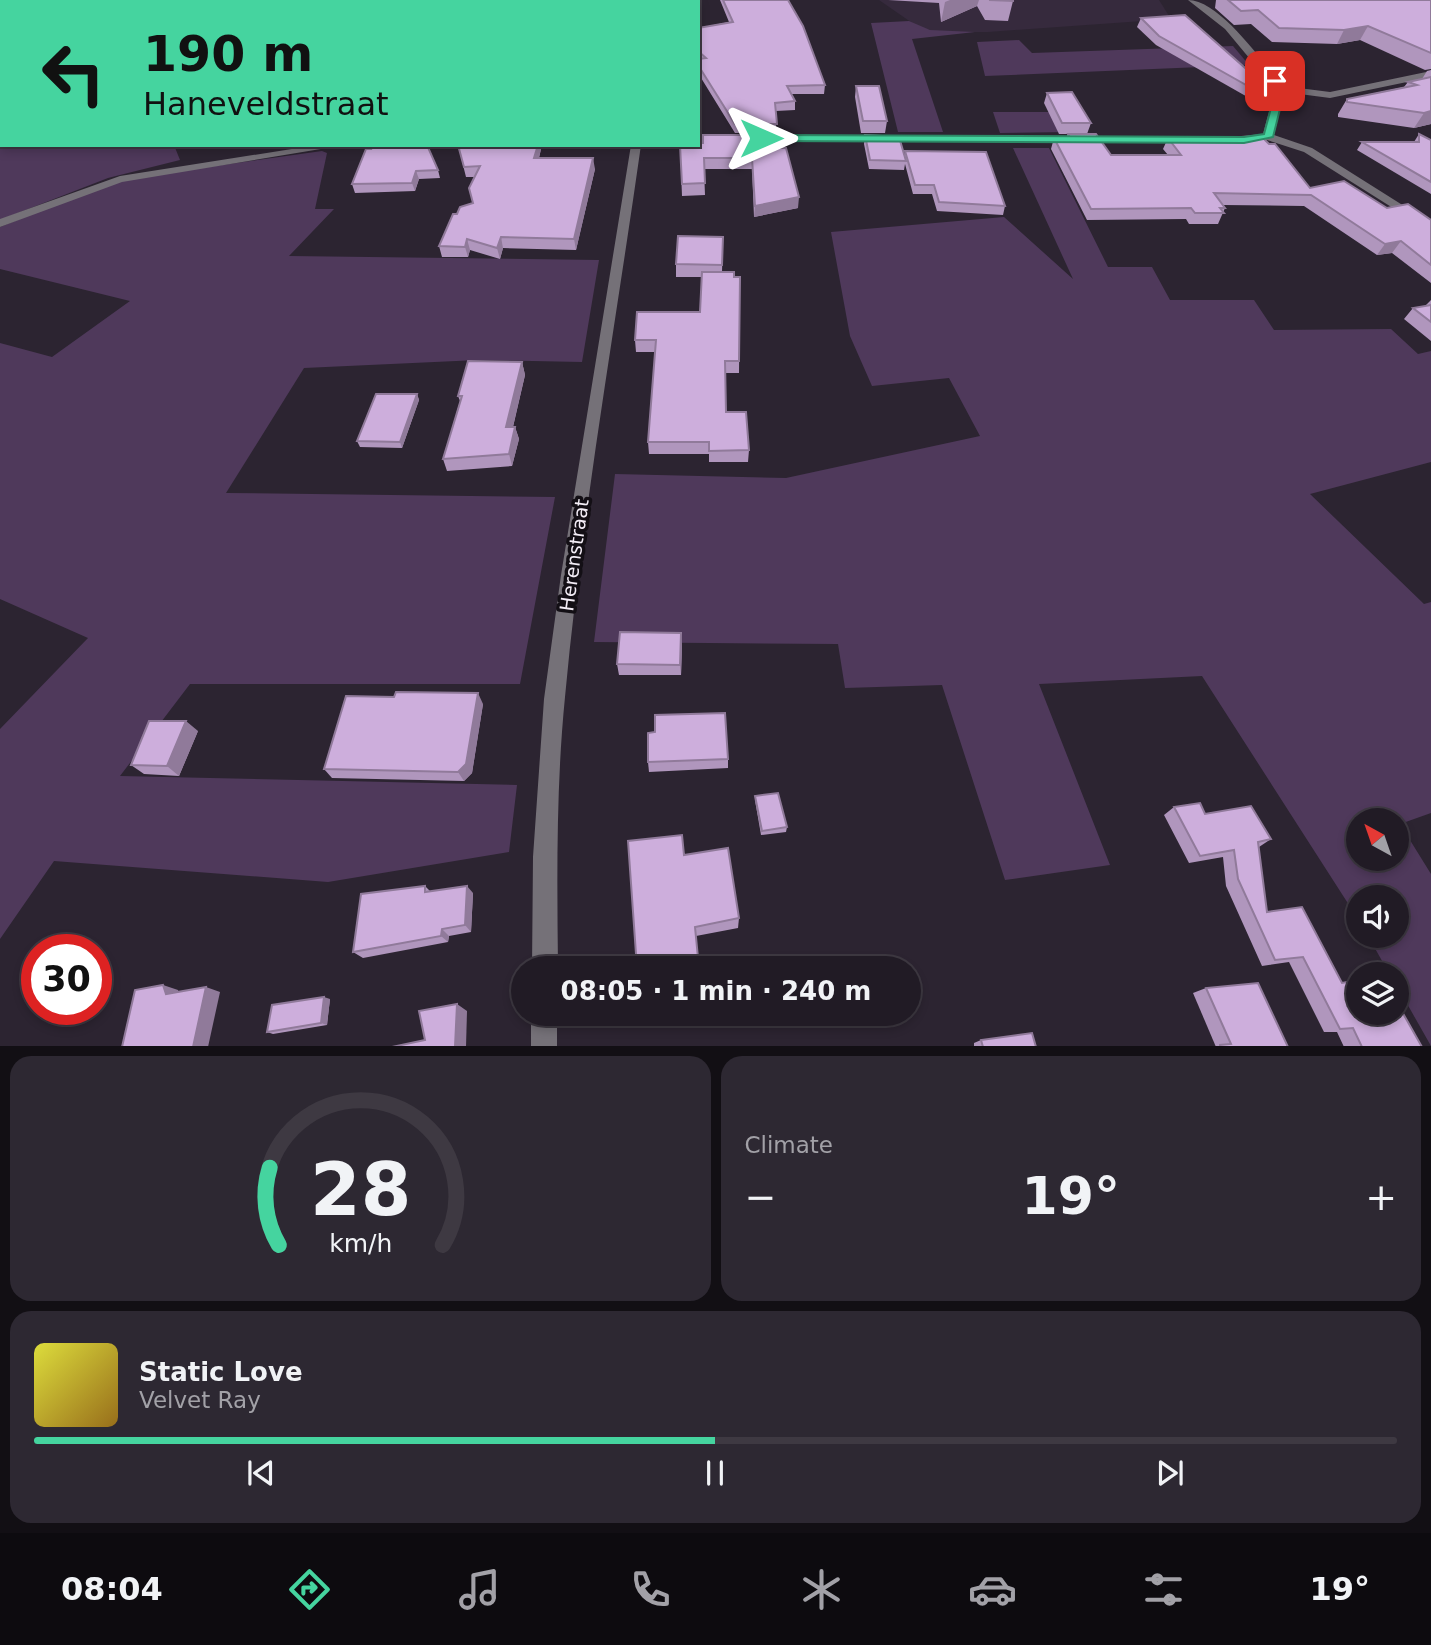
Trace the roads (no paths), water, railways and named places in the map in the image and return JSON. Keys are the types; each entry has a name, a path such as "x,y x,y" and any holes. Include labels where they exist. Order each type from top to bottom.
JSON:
{"street":[{"path":"1192,0 1228,27 1280,89 1331,95 1431,74"},
{"path":"1268,137 1280,89"},
{"path":"1217,140 1268,137 1308,150 1431,228"},
{"path":"741,138 1203,139"},
{"path":"0,223 120,178 327,147"},
{"name":"Herenstraat","path":"545,956 545,857 554,699 570,575 636,147"},
{"path":"544,1026 544,1046"}]}
